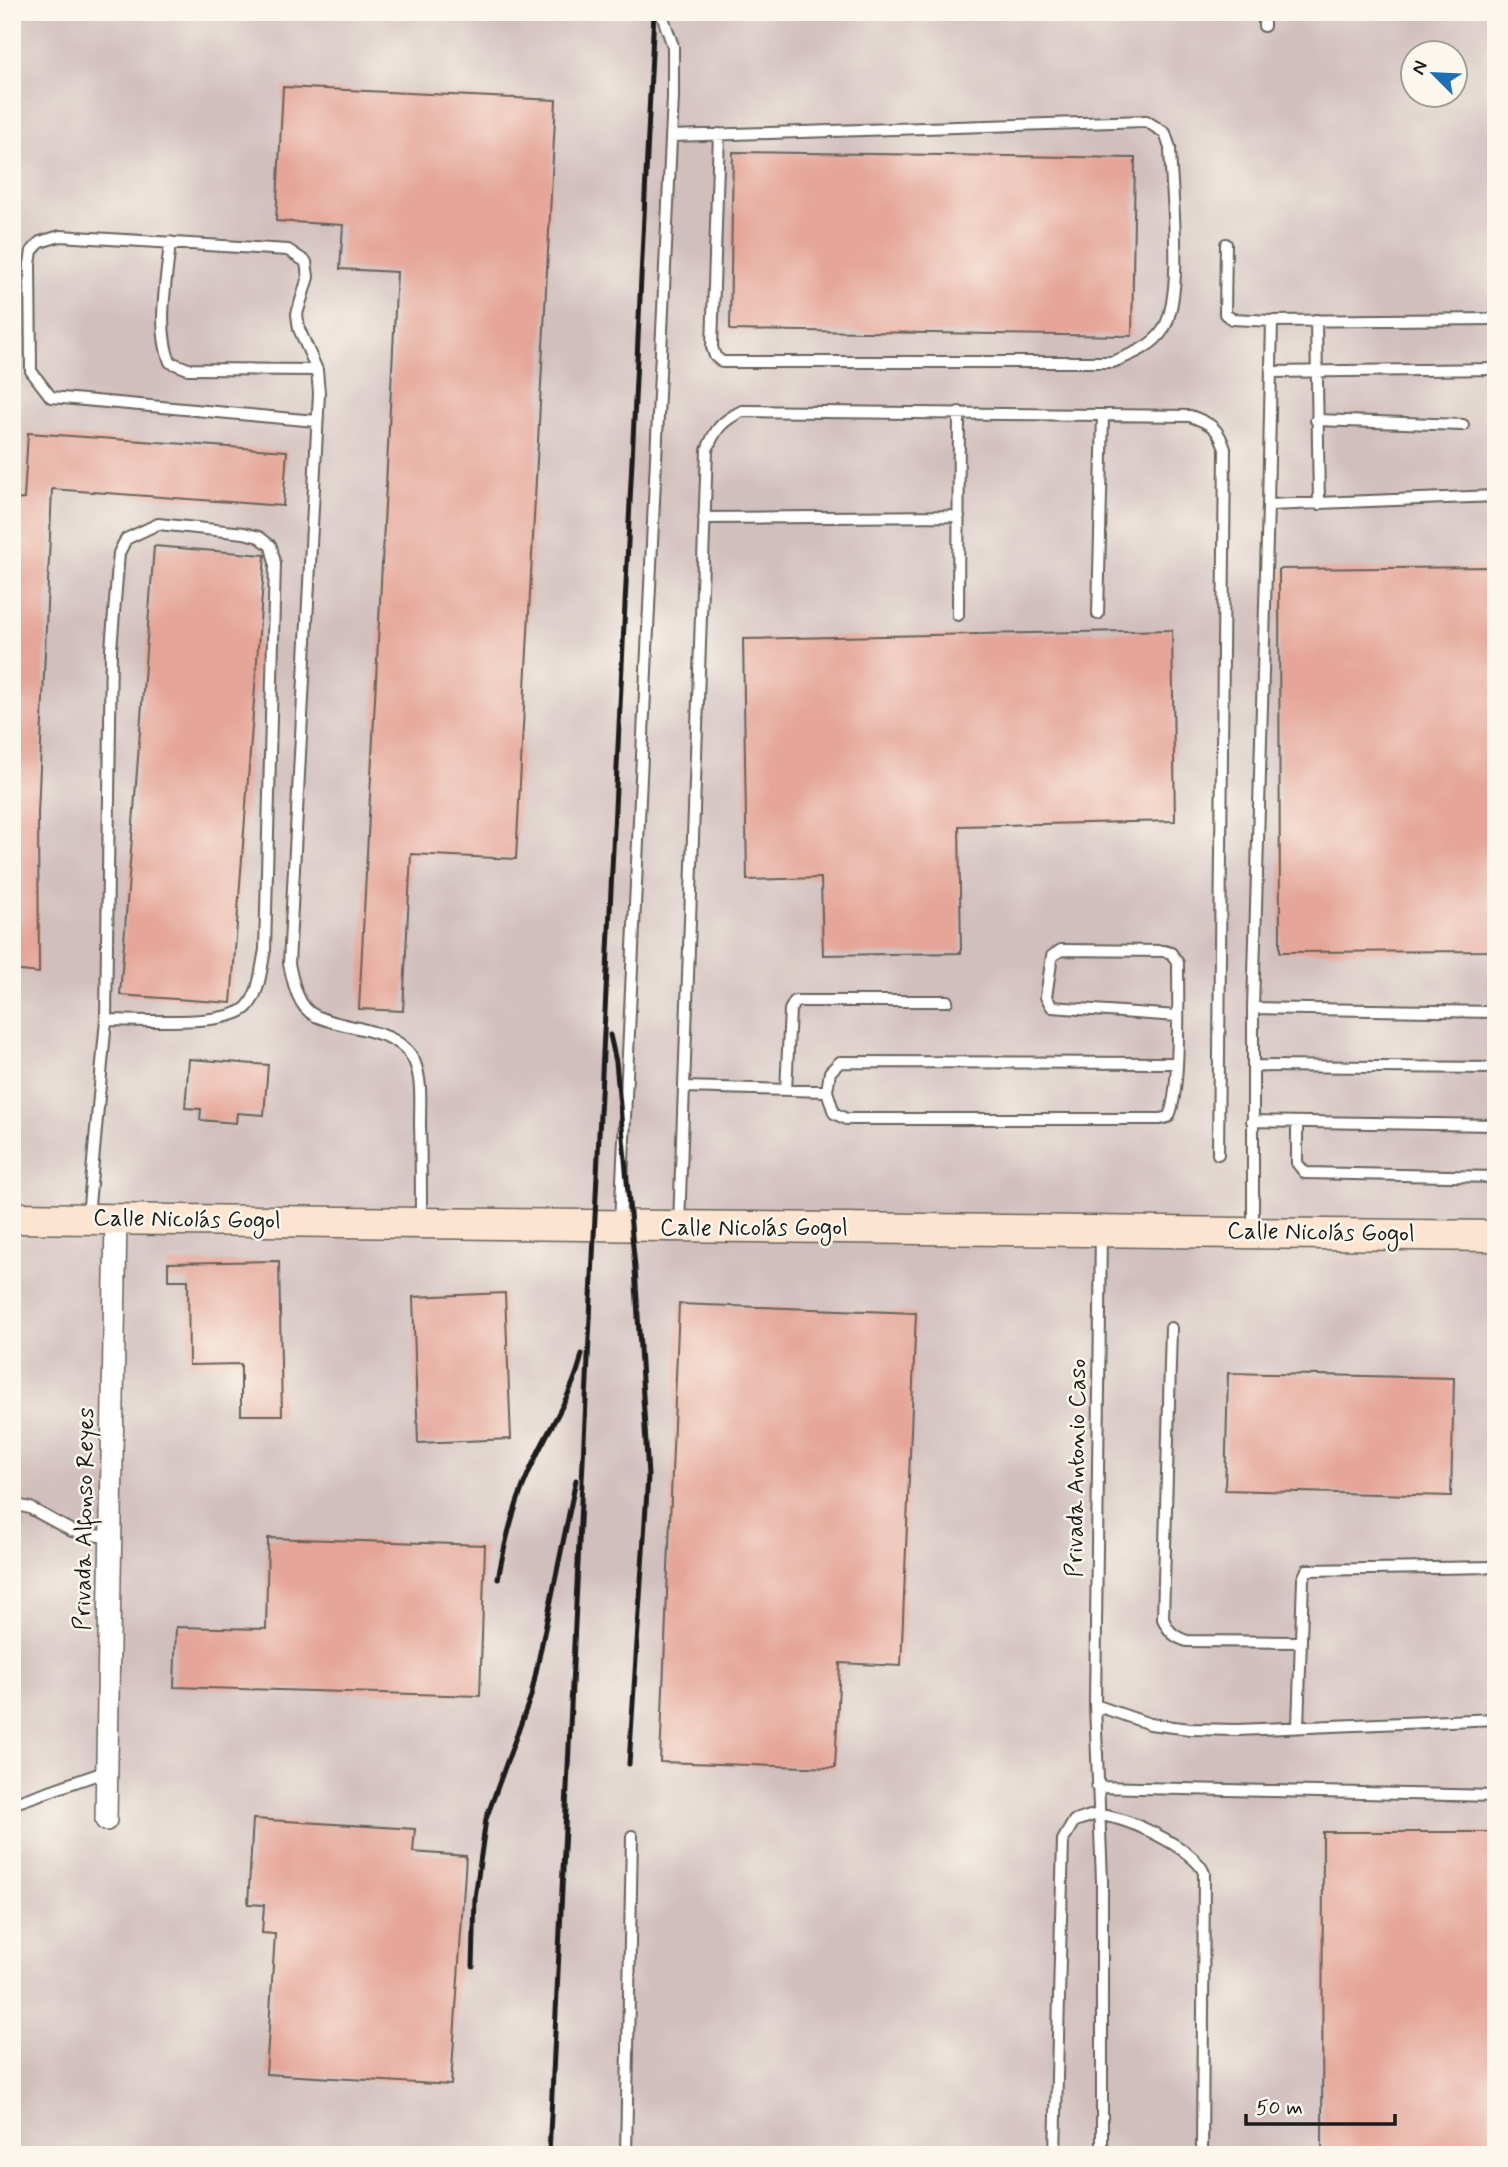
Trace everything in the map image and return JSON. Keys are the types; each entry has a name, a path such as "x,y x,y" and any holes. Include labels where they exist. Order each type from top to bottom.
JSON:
{"street":[{"name":"Calle Nicolás Gogol","path":"12,1218 1496,1236"},
{"name":"Privada Alfonso Reyes","path":"102,1218 111,1538 106,1820"}],"lane":[{"path":"620,1227 671,136 673,46 661,12"},
{"path":"1264,26 1265,12"},
{"path":"671,136 719,134 1146,121 1165,133 1170,148 1174,281 1171,309 1162,331 1142,348 1113,362 722,362 715,356 712,347 719,134"},
{"path":"316,421 67,401 51,397 31,371 29,290 32,251 40,242 60,236 288,250 306,262 307,277 297,314 299,329 317,370 316,421 289,964 301,1002 313,1015 391,1039 408,1051 416,1064 420,1091 421,1223"},
{"path":"170,242 165,321 165,349 170,362 188,369 317,370"},
{"path":"1226,244 1225,314 1232,319 1496,319"},
{"path":"1315,320 1314,371 1319,504"},
{"path":"1253,1232 1253,1009 1272,321"},
{"path":"1271,372 1496,369"},
{"path":"679,1228 707,450 714,431 724,420 742,411 1191,416 1206,421 1220,432 1225,449 1218,1154"},
{"path":"958,615 959,412"},
{"path":"1098,614 1103,415"},
{"path":"1316,420 1463,425"},
{"path":"1268,505 1496,496"},
{"path":"704,518 959,516"},
{"path":"102,1218 111,649 119,552 126,539 158,524 215,528 259,537 271,546 275,563 265,950 256,990 249,1005 239,1014 214,1019 106,1020"},
{"path":"1175,1063 840,1062 830,1072 827,1091 834,1113 846,1119 1160,1119 1168,1117 1173,1110 1175,1063 1177,1016 1178,962 1171,953 1061,950 1052,956 1046,997 1052,1007 1177,1016"},
{"path":"786,1090 790,1010 795,1000 947,1000"},
{"path":"1253,1009 1496,1012"},
{"path":"1253,1066 1496,1069"},
{"path":"684,1087 827,1091"},
{"path":"1252,1121 1496,1125"},
{"path":"1297,1122 1297,1163 1304,1173 1496,1177"},
{"name":"Privada Antonio Caso","path":"1101,1231 1095,1705 1097,1815 1102,1881 1102,2155"},
{"path":"1171,1328 1163,1619 1176,1638 1187,1641 1301,1642"},
{"path":"12,1504 30,1508 72,1531 111,1538"},
{"path":"1298,1727 1303,1579 1312,1568 1496,1567"},
{"path":"1095,1705 1150,1724 1190,1729 1496,1718"},
{"path":"12,1804 107,1771"},
{"path":"1097,1787 1496,1796"},
{"path":"1055,2155 1063,1840 1074,1822 1097,1815 1148,1830 1195,1857 1204,1873 1202,2155"},
{"path":"626,2155 632,1836"}],"shaded area":[{"path":"12,12 1496,12 1496,2155 12,2155"}],"building":[{"path":"283,87 556,100 516,859 411,854 403,1011 359,1009 397,272 340,269 343,225 276,221"},
{"path":"733,152 1135,158 1132,336 730,330"},
{"path":"28,433 287,451 283,506 52,489 38,814 39,973 12,970 12,500 24,499"},
{"path":"154,546 265,555 231,1003 120,995"},
{"path":"1496,567 1496,951 1280,952 1279,569"},
{"path":"1172,630 1175,821 959,826 961,953 823,955 821,878 747,880 743,639"},
{"path":"189,1059 268,1065 264,1115 237,1113 236,1123 200,1120 201,1109 185,1108"},
{"path":"279,1261 282,1415 241,1415 241,1364 189,1365 188,1280 168,1280 168,1263"},
{"path":"505,1293 511,1439 418,1443 413,1297"},
{"path":"679,1304 916,1313 901,1666 840,1663 835,1768 660,1762"},
{"path":"1228,1373 1454,1378 1451,1496 1225,1490"},
{"path":"268,1538 485,1545 480,1696 174,1687 176,1627 266,1629"},
{"path":"253,1819 415,1829 413,1852 466,1856 451,2085 266,2074 275,1934 262,1933 264,1905 248,1904"},
{"path":"1323,1832 1496,1832 1496,2155 1322,2155"}],"railway":[{"path":"549,2155 654,12"},
{"path":"610,1035 616,1062 635,1268 648,1476 629,1764"},
{"path":"498,1579 522,1488 568,1395 582,1354"},
{"path":"473,1966 475,1898 486,1819 531,1696 576,1480"}]}
